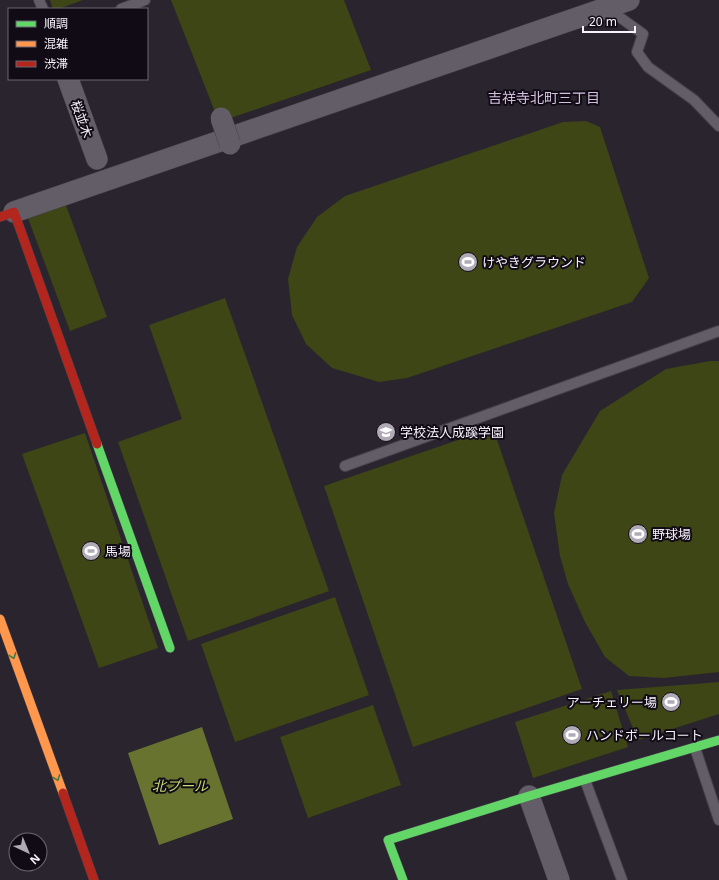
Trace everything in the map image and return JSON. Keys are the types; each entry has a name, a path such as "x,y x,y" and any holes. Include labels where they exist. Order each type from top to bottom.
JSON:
{"street":[{"path":"170,648 7,214 605,4 629,0"},
{"name":"桜並木","path":"68,80 97,159"},
{"path":"221,118 230,144"},
{"path":"0,619 94,880"},
{"path":"403,880 388,840 529,796 719,740"},
{"path":"529,796 559,880"}],"lane":[{"path":"124,8 145,0"},
{"path":"605,4 642,34 637,52 648,66 694,100 719,126"},
{"path":"345,466 719,332"},
{"path":"695,748 719,820"},
{"path":"585,780 622,880"}],"shaded area":[{"path":"50,0 83,0 61,8 53,8"},
{"path":"171,0 344,0 371,70 219,122"},
{"name":"けやきグラウンド","path":"586,121 600,127 649,278 632,302 407,378 379,382 332,368 306,344 292,315 288,279 297,247 317,217 345,196 563,122"},
{"path":"63,197 107,317 70,331 25,210"},
{"path":"225,298 329,591 188,641 118,442 182,419 149,325"},
{"name":"野球場","path":"710,361 719,361 719,672 664,678 629,676 605,657 585,622 568,584 560,556 554,513 562,475 600,411 666,369"},
{"path":"493,428 582,689 413,747 324,486"},
{"name":"馬場","path":"85,433 158,648 99,668 22,454"},
{"path":"335,597 369,695 235,742 201,644"},
{"name":"アーチェリー場","path":"719,682 719,714 638,740 617,690"},
{"name":"ハンドボールコート","path":"611,691 628,747 533,778 515,722"},
{"path":"373,705 401,785 308,818 280,737"}],"water":[{"name":"北プール","path":"202,727 233,819 159,845 128,753"}],"traffic: fast":[{"path":"97,444 170,648"},
{"path":"403,880 388,840 529,796 719,740"}],"traffic: slow":[{"path":"0,619 63,793"}],"traffic: jam":[{"path":"0,217 14,212 97,444"},
{"path":"63,793 94,880"}],"place":[{"name":"けやきグラウンド","path":"468,262"},
{"name":"学校法人成蹊学園","path":"386,432"},
{"name":"野球場","path":"638,534"},
{"name":"馬場","path":"91,551"},
{"name":"アーチェリー場","path":"671,702"},
{"name":"ハンドボールコート","path":"572,735"}],"district":[{"name":"吉祥寺北町三丁目","path":"544,98"}]}
